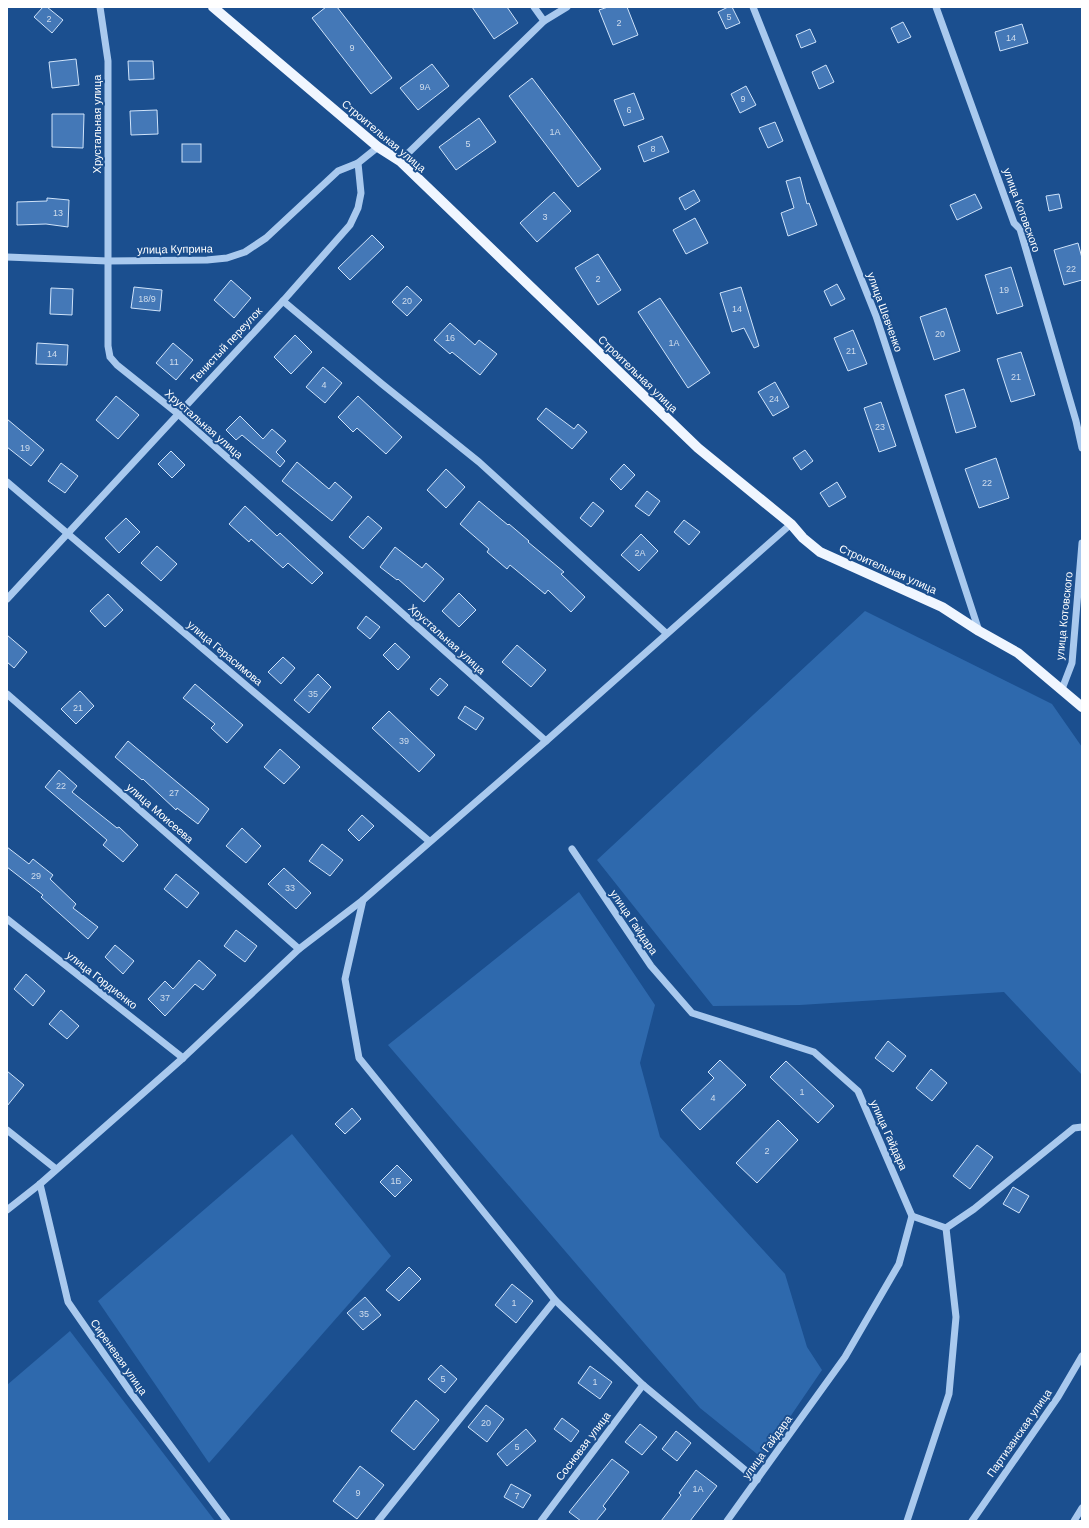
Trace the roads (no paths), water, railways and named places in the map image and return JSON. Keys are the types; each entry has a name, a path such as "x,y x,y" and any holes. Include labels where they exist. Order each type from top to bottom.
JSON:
{"main road":[{"name":"Строительная улица","path":"213,7 378,147 400,162 698,448 791,524 803,538 820,552 942,607 979,632 1018,653 1082,707"}],"street":[{"name":"Хрустальная улица","path":"100,7 108,61 108,346 110,356 117,365 177,413 546,741"},
{"path":"534,7 544,21"},
{"path":"400,162 544,21 567,7"},
{"name":"улица Шевченко","path":"754,7 876,316 979,632"},
{"name":"улица Котовского","path":"936,7 1014,222 1020,229 1076,420 1082,448"},
{"path":"358,163 378,147"},
{"name":"улица Куприна","path":"7,257 108,261 207,260 227,258 244,252 266,238 338,171 358,163"},
{"name":"Тенистый переулок","path":"7,599 177,413 283,300 350,224 358,208 361,193 358,163"},
{"path":"283,300 382,384 479,462 666,633"},
{"name":"улица Герасимова","path":"7,482 430,842"},
{"path":"7,1210 40,1184 183,1058 299,949 363,900 546,741 666,633 791,524"},
{"name":"улица Котовского","path":"1062,689 1072,663 1082,543"},
{"name":"улица Моисеева","path":"7,694 299,949"},
{"name":"улица Гайдара","path":"572,849 651,966 692,1013 814,1052 858,1091 912,1216 899,1264 845,1357 727,1521"},
{"path":"363,900 345,979 359,1058 555,1300 643,1385 757,1480"},
{"name":"улица Гордиенко","path":"7,919 183,1058"},
{"path":"946,1228 974,1209 1074,1128 1082,1127"},
{"path":"7,1130 56,1169"},
{"name":"Сиреневая улица","path":"40,1184 68,1302 131,1394 227,1521"},
{"path":"912,1216 946,1228"},
{"path":"907,1521 949,1394 956,1317 946,1228"},
{"path":"378,1521 555,1300"},
{"name":"Партизанская улица","path":"972,1521 1058,1397 1082,1356"},
{"name":"Сосновая улица","path":"541,1521 643,1385"},
{"path":"1074,1521 1082,1508"}]}
